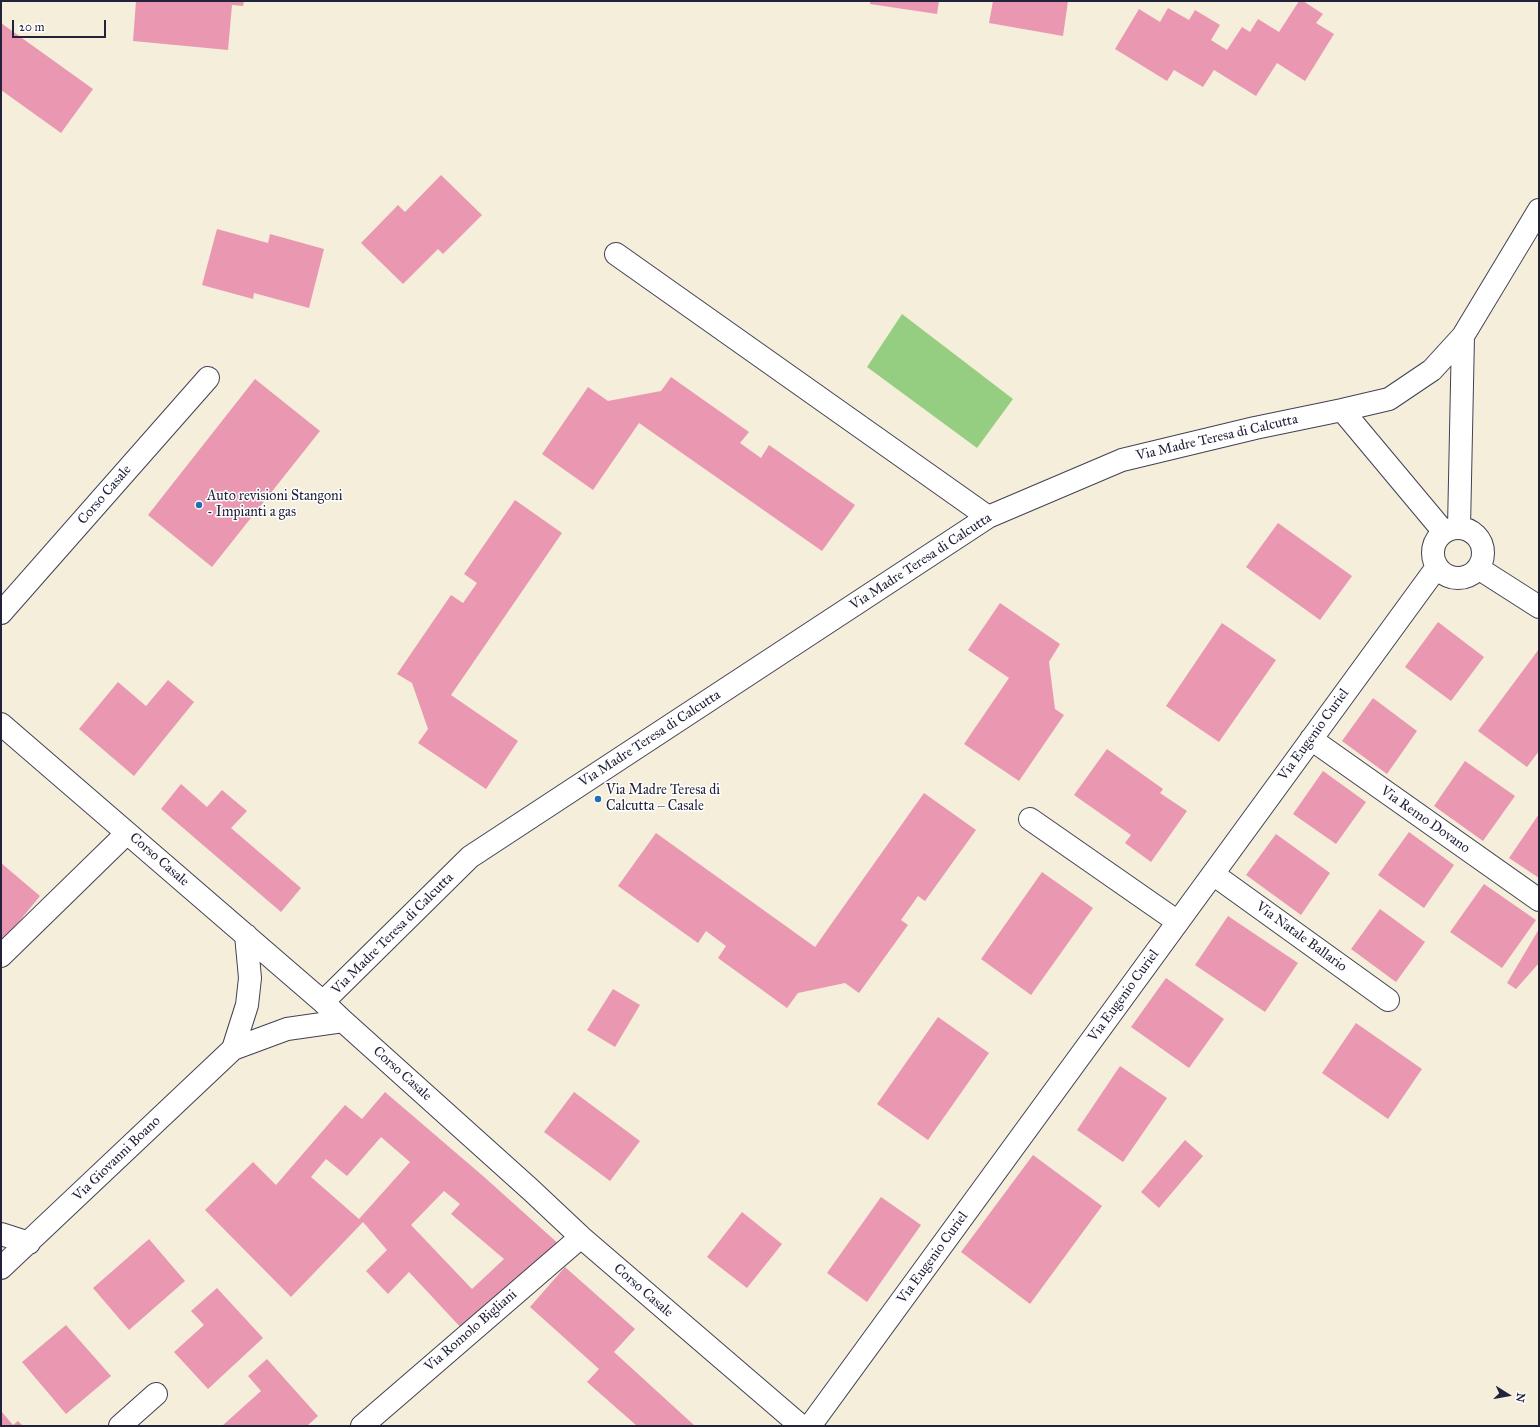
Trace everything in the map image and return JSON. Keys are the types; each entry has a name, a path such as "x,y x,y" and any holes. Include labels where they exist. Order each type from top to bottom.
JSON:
{"street":[{"name":"Via Madre Teresa di Calcutta","path":"324,1002 470,857 988,517 1122,460 1255,428 1389,399 1432,370 1463,336 1539,210"},
{"path":"616,254 988,517"},
{"path":"1452,530 1463,336"},
{"name":"Corso Casale","path":"1,613 208,378"},
{"path":"1342,410 1452,530"},
{"path":"1467,529 1474,533 1479,539 1482,546 1482,562 1472,574 1457,578 1450,577 1442,573 1437,567 1433,552 1438,537 1452,530 1467,529"},
{"name":"Via Eugenio Curiel","path":"810,1426 1437,567"},
{"path":"1478,568 1539,607"},
{"name":"Corso Casale","path":"1,724 324,1002 343,1021 581,1237 802,1426"},
{"name":"Via Remo Dovano","path":"1311,740 1539,900"},
{"path":"1030,819 1178,922"},
{"path":"1,956 127,832"},
{"name":"Via Natale Ballario","path":"1213,874 1388,1000"},
{"name":"Via Giovanni Boano","path":"233,1049 247,1005 250,978 246,935"},
{"name":"Via Giovanni Boano","path":"1,1268 233,1049 287,1029 343,1021"},
{"path":"1,1234 29,1243"},
{"name":"Via Romolo Bigliani","path":"362,1426 581,1237"},
{"path":"120,1426 156,1394"}],"green space":[{"path":"902,314 1013,399 977,448 867,367"}],"building":[{"path":"136,1 244,1 243,6 232,5 228,50 133,41"},
{"path":"870,1 939,1 937,14 870,4"},
{"path":"993,1 1068,1 1063,36 989,23"},
{"path":"1299,1 1303,1 1323,14 1316,23 1334,34 1305,81 1277,63 1256,96 1214,70 1203,87 1174,70 1167,81 1115,49 1139,9 1160,22 1168,8 1189,20 1195,10 1220,25 1211,40 1227,50 1242,27 1250,32 1258,19 1279,32"},
{"path":"1,23 93,89 61,133 1,90"},
{"path":"441,175 482,215 443,254 438,249 403,284 361,243 398,205 405,212"},
{"path":"217,229 268,243 270,234 324,249 309,308 254,293 253,299 202,285"},
{"path":"671,377 749,432 740,443 761,458 769,445 855,505 822,551 639,423 593,490 542,454 588,387 608,401 661,391"},
{"path":"255,379 320,431 212,567 148,515"},
{"path":"515,500 562,533 451,695 518,741 486,789 418,743 428,729 412,683 397,674 451,595 463,603 477,583 464,574"},
{"path":"1278,523 1352,576 1320,620 1246,567"},
{"path":"1000,603 1060,644 1049,662 1055,709 1064,715 1019,781 964,744 1009,678 968,650"},
{"path":"1438,622 1484,657 1451,701 1405,667"},
{"path":"1222,623 1276,660 1219,742 1166,706"},
{"path":"1539,649 1539,751 1527,767 1478,731"},
{"path":"168,680 194,702 134,776 79,729 118,682 146,706"},
{"path":"1373,698 1417,731 1387,774 1342,741"},
{"path":"1107,749 1163,789 1160,793 1187,811 1151,862 1125,843 1131,835 1074,795"},
{"path":"1465,761 1515,796 1483,841 1434,806"},
{"path":"1323,771 1366,802 1336,844 1293,814"},
{"path":"181,784 207,807 222,790 247,811 231,828 301,888 281,912 161,809"},
{"path":"924,793 976,830 925,901 918,896 901,920 908,925 859,993 845,983 798,993 787,1008 718,958 726,946 706,931 698,943 618,886 656,833 815,947"},
{"path":"1539,814 1539,878 1509,858"},
{"path":"1409,832 1454,865 1424,908 1378,875"},
{"path":"1276,834 1330,873 1301,915 1246,875"},
{"path":"1,863 40,896 4,940 1,937"},
{"path":"1042,872 1093,908 1031,995 981,959"},
{"path":"1484,884 1536,920 1502,968 1450,932"},
{"path":"1380,909 1425,942 1396,982 1351,949"},
{"path":"1228,916 1298,963 1265,1012 1195,965"},
{"path":"1539,929 1539,963 1516,989 1507,983"},
{"path":"1166,978 1224,1019 1189,1068 1131,1027"},
{"path":"613,989 640,1005 615,1047 587,1030"},
{"path":"938,1017 989,1053 928,1140 877,1104"},
{"path":"1356,1023 1422,1069 1388,1119 1322,1073"},
{"path":"1120,1066 1167,1098 1123,1162 1077,1130"},
{"path":"385,1092 483,1176 561,1246 464,1331 409,1272 388,1294 366,1271 387,1250 363,1222 291,1297 205,1210 253,1162 276,1185 345,1105 362,1119","holes":["381,1137 410,1162 359,1219 311,1177 326,1159 347,1176","444,1191 460,1204 451,1214 504,1259 472,1289 411,1225"]},
{"path":"574,1092 640,1141 610,1181 544,1132"},
{"path":"1185,1140 1203,1156 1159,1208 1141,1192"},
{"path":"1033,1155 1102,1206 1030,1304 961,1252"},
{"path":"881,1197 921,1225 867,1302 827,1273"},
{"path":"742,1212 782,1244 747,1288 707,1257"},
{"path":"149,1239 185,1281 129,1330 93,1288"},
{"path":"565,1267 635,1329 614,1352 695,1426 637,1426 587,1382 599,1369 530,1307"},
{"path":"217,1288 263,1338 208,1389 174,1352 204,1325 191,1311"},
{"path":"66,1325 111,1376 66,1414 22,1362"},
{"path":"267,1359 318,1416 307,1426 222,1426 261,1391 248,1376"},
{"path":"1,1411 13,1425 18,1421 23,1426 1,1426"}],"place":[{"name":"Auto revisioni Stangoni - Impianti a gas","path":"199,505"},
{"name":"Via Madre Teresa di Calcutta – Casale","path":"598,799"}]}
